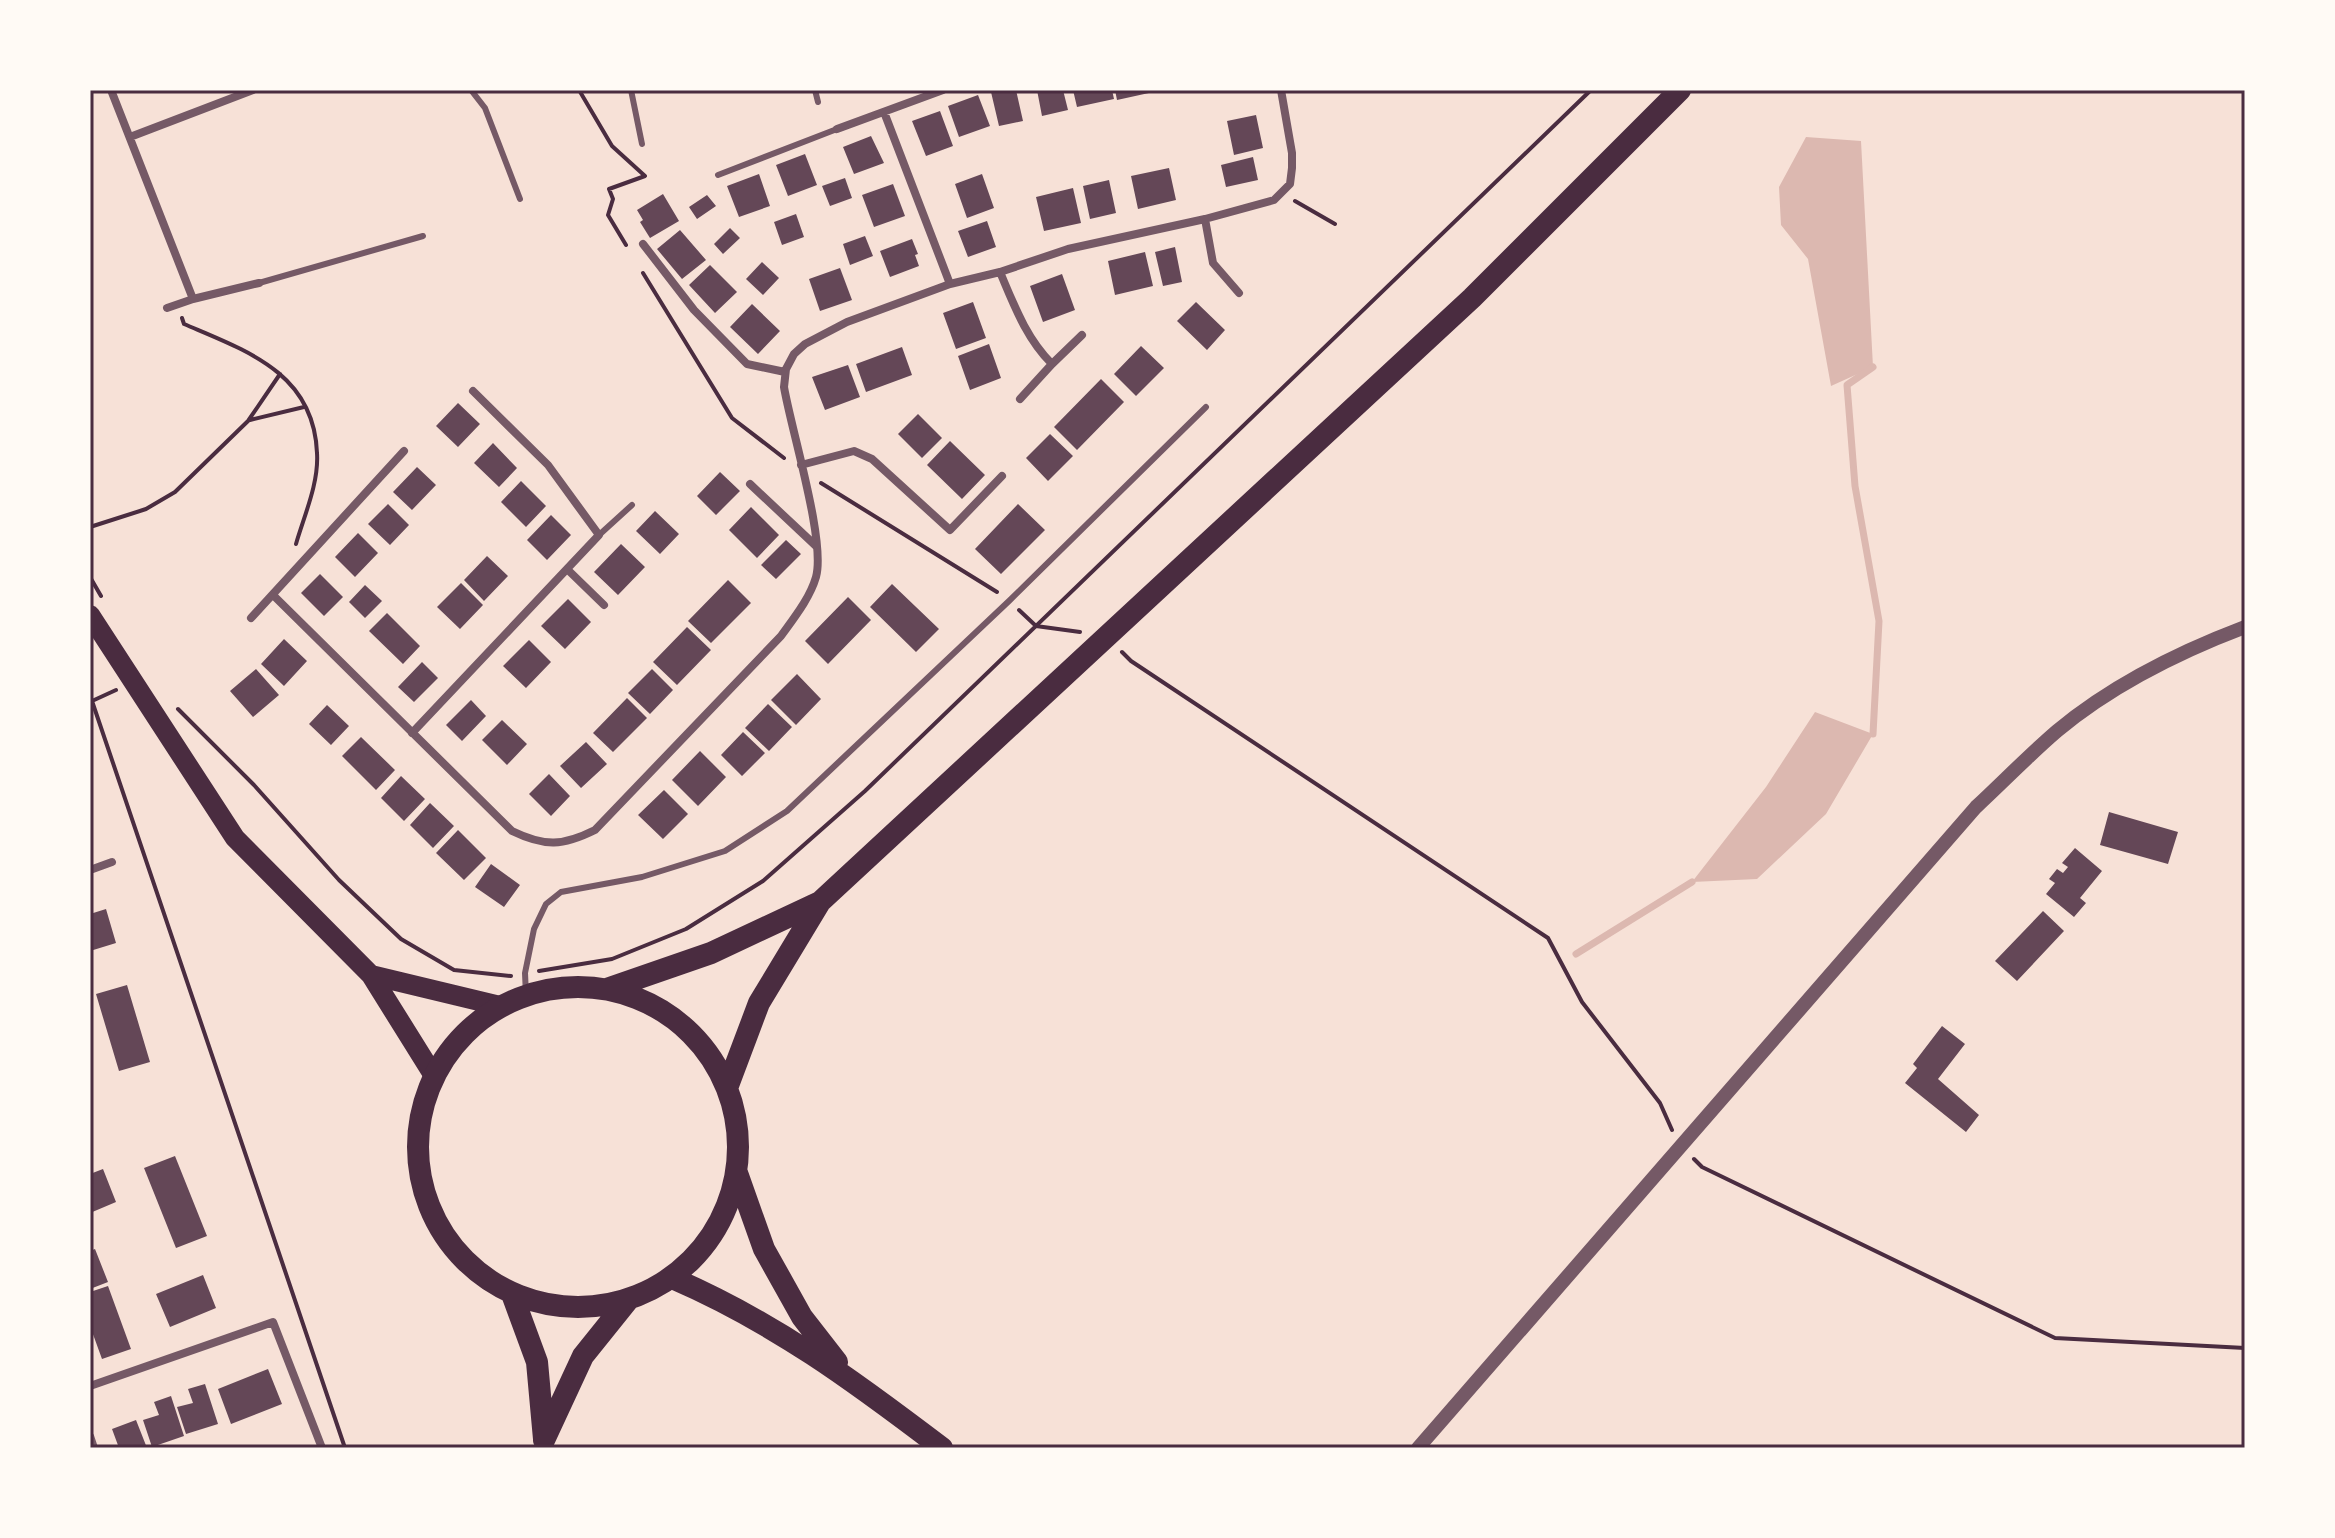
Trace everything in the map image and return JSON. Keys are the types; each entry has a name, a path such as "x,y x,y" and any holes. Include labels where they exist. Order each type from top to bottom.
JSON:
{"highway":[{"path":"727,1088 759,1003 820,902 1472,298 1680,90"},
{"path":"607,989 711,953 820,902"},
{"path":"525,984 607,989 646,1001 680,1023 708,1053 727,1088 738,1130 737,1173 724,1214 702,1249 672,1278 628,1300 589,1308 550,1306 512,1294 470,1266 438,1226 420,1177 419,1125 434,1076 451,1048 474,1024 525,984"},
{"path":"737,1173 764,1249 802,1317 847,1375"},
{"path":"672,1278 725,1301 847,1375 942,1448"},
{"path":"512,1294 537,1362 543,1444"},
{"path":"543,1444 583,1356 628,1300"}],"main road":[{"path":"90,615 235,838 371,975 434,1076"},
{"path":"371,975 500,1006"}],"street":[{"path":"111,90 193,299"},
{"path":"130,137 253,90"},
{"path":"837,129 943,90"},
{"path":"273,595 512,831 533,841 555,844 595,830 781,636 816,576 817,547 784,387 785,372 794,354 826,332 950,284 1000,272 1068,249 1205,219 1274,200 1290,184 1292,153 1281,90"},
{"path":"884,112 950,284"},
{"path":"1205,219 1213,263 1239,293"},
{"path":"643,244 694,310 747,364 785,372"},
{"path":"1000,272 1036,348 1052,364"},
{"path":"167,308 259,283"},
{"path":"1020,399 1082,335"},
{"path":"412,733 599,535 548,465 473,391"},
{"path":"251,618 404,451"},
{"path":"801,465 854,451 872,459 950,530 1002,476"},
{"path":"750,484 817,547"},
{"path":"568,570 604,605"},
{"path":"1418,1448 1679,1144 1976,807 2058,730 2119,686 2202,643 2245,627"},
{"path":"90,870 112,862"},
{"path":"90,1386 273,1322 322,1448"},
{"path":"90,1436 94,1448"}],"lane":[{"path":"471,90 485,108 520,199"},
{"path":"631,90 642,144"},
{"path":"815,90 818,102"},
{"path":"718,175 837,129"},
{"path":"259,283 423,236"},
{"path":"525,984 534,929 546,904 561,892 642,877 725,851 787,811 1009,601 1206,407"},
{"path":"599,535 632,505"}],"path":[{"path":"579,90 612,146 645,176 609,189 613,199"},
{"path":"178,708 254,785 339,880 401,939 454,970 507,976 525,984 612,959 686,929 763,881 865,791 1591,90"},
{"path":"1282,193 1335,224"},
{"path":"178,304 184,324 250,352 296,389 305,407 318,455 293,557 294,572"},
{"path":"90,527 146,509 175,492 248,421 280,374"},
{"path":"248,421 305,407"},
{"path":"1016,607 1036,626 1107,636"},
{"path":"1131,661 1548,938 1582,1002 1660,1103 1679,1144 1702,1167 2055,1338 2245,1348"},
{"path":"134,682 92,701 345,1448"}],"shaded area":[{"path":"1806,137 1861,141 1873,367 1831,386 1808,259 1781,225 1779,187"},
{"path":"1815,712 1873,734 1826,814 1757,879 1692,882 1766,787"}],"building":[{"path":"1016,90 1023,121 999,126 991,92"},
{"path":"1037,90 1063,90 1068,110 1042,116"},
{"path":"1073,90 1112,90 1114,99 1077,107"},
{"path":"1115,90 1157,90 1158,91 1117,100"},
{"path":"978,95 990,126 959,137 948,106"},
{"path":"940,111 953,146 926,156 912,121"},
{"path":"1256,115 1263,148 1234,155 1227,121"},
{"path":"871,136 884,163 854,174 843,147"},
{"path":"805,154 817,185 788,196 776,165"},
{"path":"1253,157 1258,180 1226,187 1221,165"},
{"path":"1169,168 1176,200 1138,209 1131,176"},
{"path":"759,174 770,206 739,217 727,186"},
{"path":"982,174 994,208 967,218 955,184"},
{"path":"845,178 852,198 830,206 822,186"},
{"path":"1109,180 1116,213 1090,219 1083,186"},
{"path":"893,184 905,216 874,227 862,195"},
{"path":"1073,188 1081,223 1044,231 1036,197"},
{"path":"663,194 679,221 650,238 637,210"},
{"path":"707,195 716,206 697,219 689,207"},
{"path":"796,214 804,237 782,245 774,222"},
{"path":"987,221 996,247 968,257 958,231"},
{"path":"730,228 740,238 723,254 714,244"},
{"path":"680,230 706,260 682,279 657,249"},
{"path":"865,236 873,256 850,265 843,244"},
{"path":"912,239 919,266 890,277 880,251"},
{"path":"1175,247 1182,282 1163,286 1155,252"},
{"path":"1145,252 1153,286 1115,295 1108,261"},
{"path":"762,262 779,278 763,295 746,279"},
{"path":"710,265 737,292 715,313 689,285"},
{"path":"840,268 852,300 820,311 809,279"},
{"path":"1062,274 1075,310 1043,322 1030,286"},
{"path":"973,302 986,338 956,349 943,313"},
{"path":"1196,302 1225,330 1207,350 1177,321"},
{"path":"752,304 780,331 758,354 730,327"},
{"path":"989,344 1001,378 970,390 958,356"},
{"path":"1141,346 1164,368 1136,396 1114,374"},
{"path":"902,347 912,375 866,392 856,364"},
{"path":"848,365 860,397 825,410 812,377"},
{"path":"1101,379 1124,402 1077,450 1054,427"},
{"path":"458,403 480,424 458,447 436,426"},
{"path":"918,414 942,438 922,458 898,434"},
{"path":"1050,434 1073,456 1048,481 1026,458"},
{"path":"950,441 985,475 962,499 927,465"},
{"path":"493,443 517,468 499,487 474,463"},
{"path":"417,467 436,485 412,510 393,492"},
{"path":"720,472 740,491 716,515 697,496"},
{"path":"521,481 546,506 526,527 501,502"},
{"path":"388,504 409,525 390,545 368,524"},
{"path":"1018,504 1045,530 1001,574 975,549"},
{"path":"751,507 779,535 757,558 729,530"},
{"path":"655,511 679,534 660,554 636,531"},
{"path":"551,515 571,535 547,560 527,540"},
{"path":"358,533 378,553 355,577 335,557"},
{"path":"786,540 801,554 776,579 761,565"},
{"path":"621,544 645,567 618,595 594,572"},
{"path":"487,556 508,576 484,601 464,580"},
{"path":"320,574 343,597 324,616 301,593"},
{"path":"728,580 751,603 711,643 688,621"},
{"path":"461,583 483,605 460,629 437,607"},
{"path":"892,584 939,629 916,652 870,607"},
{"path":"365,585 382,601 365,618 349,602"},
{"path":"848,597 871,620 828,664 805,641"},
{"path":"568,599 591,622 565,649 541,626"},
{"path":"387,613 420,646 403,664 369,631"},
{"path":"687,627 711,650 677,685 653,662"},
{"path":"284,639 307,661 284,686 261,664"},
{"path":"529,640 551,662 526,688 503,666"},
{"path":"422,662 438,678 414,702 398,687"},
{"path":"256,669 279,695 253,717 230,691"},
{"path":"652,669 673,690 650,714 628,693"},
{"path":"797,674 821,699 796,725 771,700"},
{"path":"627,698 647,718 613,752 593,733"},
{"path":"471,700 486,716 462,741 446,725"},
{"path":"768,704 792,727 769,751 745,728"},
{"path":"327,705 349,726 331,745 309,724"},
{"path":"502,720 527,744 507,765 482,740"},
{"path":"743,732 765,753 742,776 721,755"},
{"path":"361,737 395,770 376,790 342,756"},
{"path":"586,742 607,764 581,788 560,766"},
{"path":"700,751 726,777 698,806 672,780"},
{"path":"549,774 570,796 551,816 529,794"},
{"path":"401,776 425,799 404,821 381,798"},
{"path":"664,790 688,814 663,839 638,815"},
{"path":"430,803 454,826 433,848 410,825"},
{"path":"2109,812 2178,832 2168,864 2100,845"},
{"path":"458,830 486,858 464,880 436,853"},
{"path":"2075,848 2102,871 2080,898 2086,903 2074,917 2046,894 2055,883 2049,879 2057,869 2063,873 2068,867 2062,863"},
{"path":"491,864 520,885 504,907 475,887"},
{"path":"106,909 116,943 90,951 90,914"},
{"path":"2043,911 2064,931 2017,981 1995,961"},
{"path":"127,985 150,1062 119,1071 96,994"},
{"path":"1942,1026 1965,1044 1938,1079 1979,1115 1966,1132 1905,1083 1917,1068 1913,1064"},
{"path":"175,1156 207,1236 176,1248 144,1168"},
{"path":"103,1169 116,1202 90,1213 90,1174"},
{"path":"95,1249 108,1282 90,1289 90,1251"},
{"path":"203,1275 216,1308 170,1327 156,1294"},
{"path":"108,1286 131,1349 102,1359 90,1326 90,1292"},
{"path":"268,1369 282,1404 231,1424 218,1389"},
{"path":"205,1384 218,1424 186,1434 177,1407 193,1403 188,1389"},
{"path":"171,1396 184,1436 152,1447 143,1420 159,1415 154,1402"},
{"path":"136,1420 147,1448 119,1448 112,1429"}],"waterway":[{"path":"1873,367 1847,385 1855,486 1879,621 1873,734"},
{"path":"1576,954 1692,882"}]}
